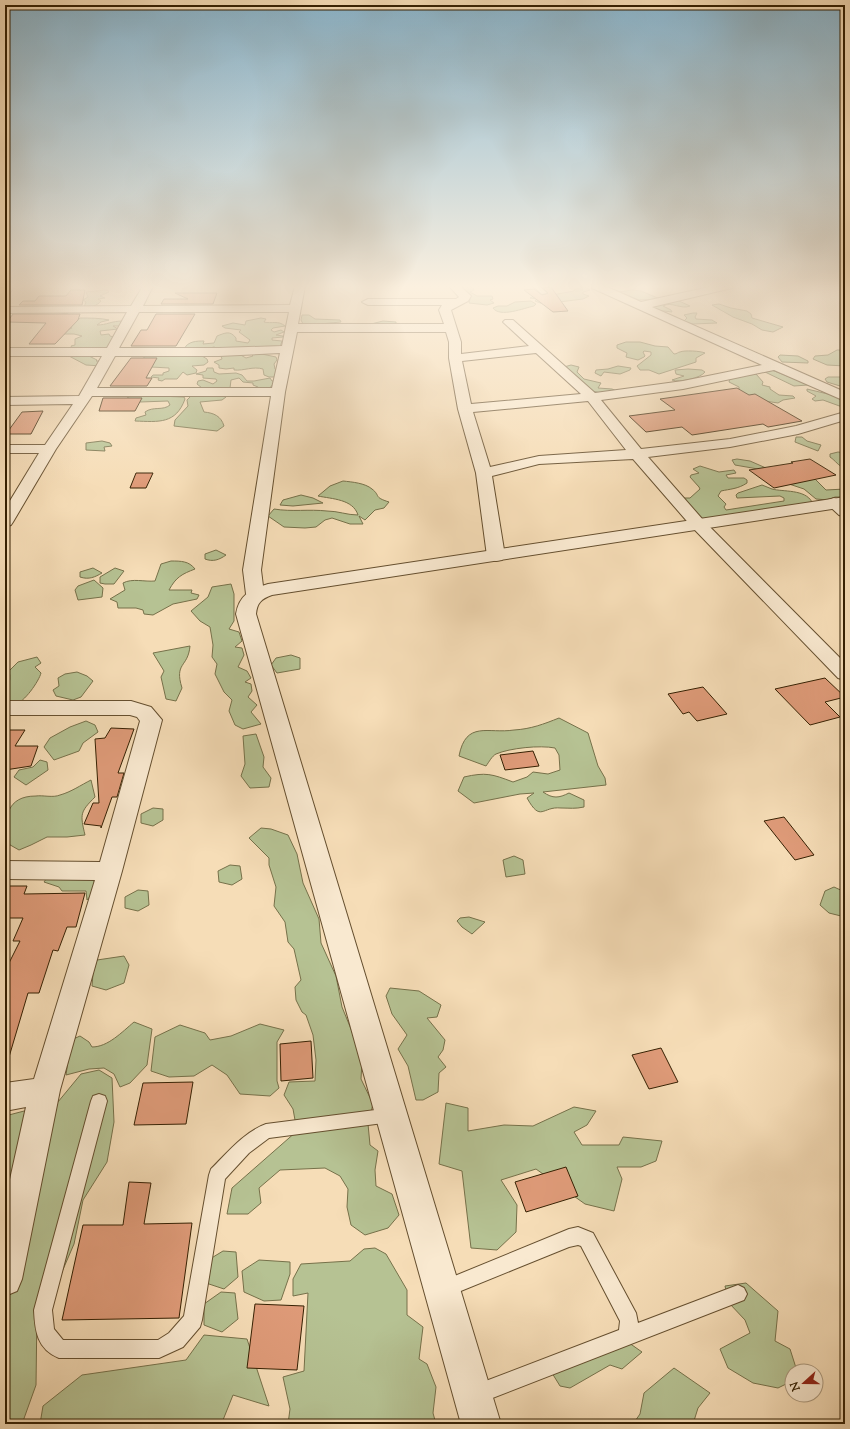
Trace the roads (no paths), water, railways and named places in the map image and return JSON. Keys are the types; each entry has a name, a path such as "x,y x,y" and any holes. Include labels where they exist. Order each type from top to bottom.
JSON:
{"street":[{"path":"8,514 49,448 85,396 111,353"},
{"path":"255,594 252,570 278,392 287,353"},
{"path":"456,353 465,409 484,473 496,556"},
{"path":"468,353 478,355"},
{"path":"456,358 502,353"},
{"path":"543,353 592,397 638,454 698,524 845,674"},
{"path":"744,353 845,397"},
{"path":"465,409 592,397 683,385 774,366"},
{"path":"5,401 85,396 278,392"},
{"path":"484,473 539,460 638,454 762,437 798,430 845,416"},
{"path":"5,449 49,448"},
{"path":"481,1424 246,614 247,604 255,594 268,590 698,524 841,506"},
{"path":"5,708 130,708 144,712 152,720 110,871 45,1090 5,1279"},
{"path":"5,870 110,871"},
{"path":"5,1097 45,1090"}],"lane":[{"path":"99,1101 43,1310 45,1333 59,1349 159,1349 176,1340 193,1320 217,1175 243,1148 266,1132 392,1115"},
{"path":"442,1289 569,1238 578,1236 587,1239 628,1320 629,1330 625,1337"},
{"path":"473,1396 738,1294"}]}
